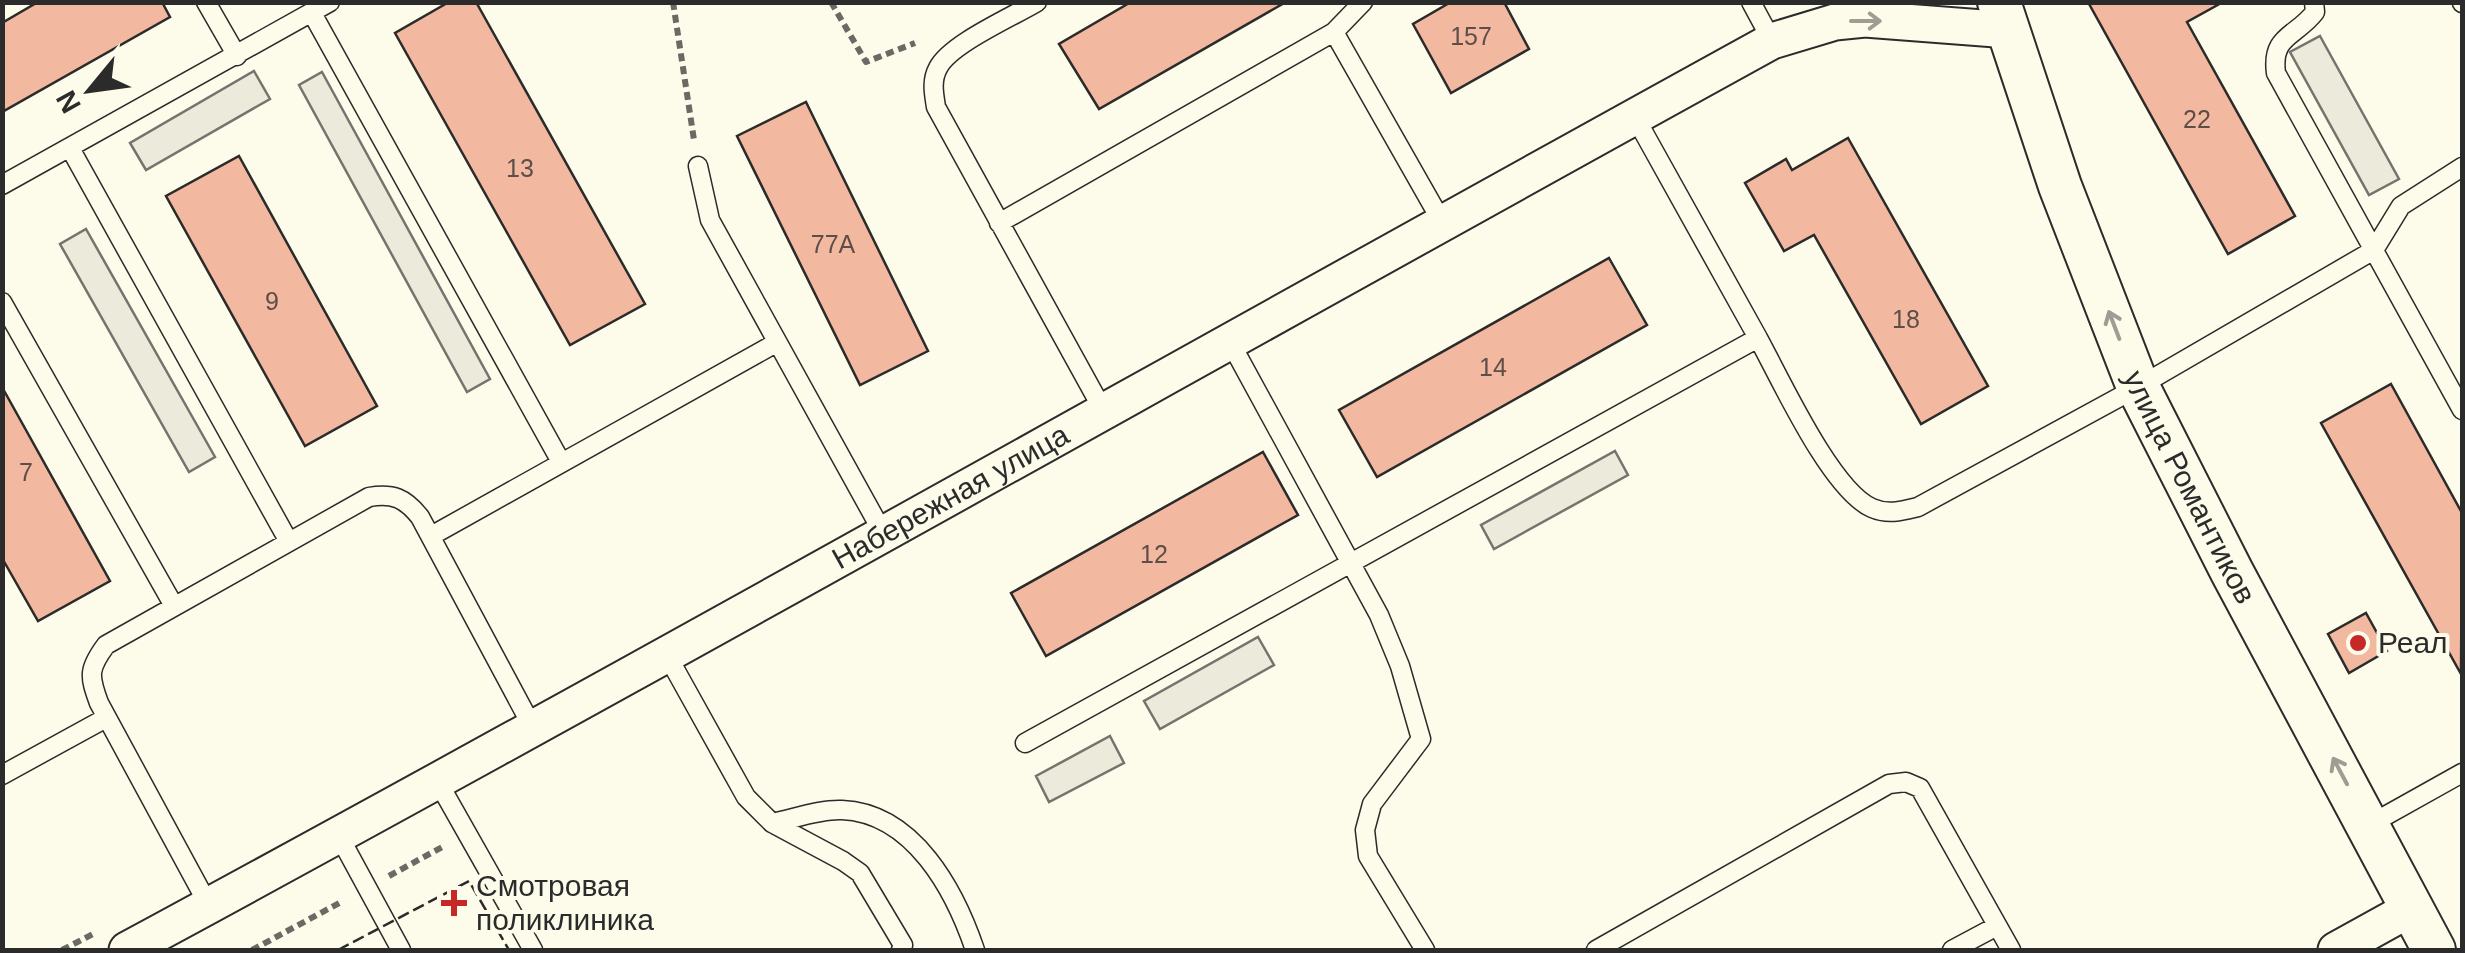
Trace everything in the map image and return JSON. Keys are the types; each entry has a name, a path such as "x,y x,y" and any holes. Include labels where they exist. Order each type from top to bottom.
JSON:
{"street":[{"name":"Набережная улица","path":"1772,41 1810,2"},
{"name":"Набережная улица","path":"127,950 667,656 1102,410 1772,41 1835,22 2004,16"},
{"name":"улица Романтиков","path":"2004,16 2060,186 2138,386 2232,572 2434,950"},
{"path":"2336,950 2412,908"}],"lane":[{"path":"206,2 237,56"},
{"path":"2,186 330,2"},
{"path":"1037,2 953,52 939,65 933,82 936,107 1102,410"},
{"path":"999,223 1334,32 1363,2"},
{"path":"1751,2 1772,41"},
{"path":"2314,2 2315,12 2307,22 2278,45 2276,73 2462,410"},
{"path":"312,13 561,462"},
{"path":"1334,32 1442,222"},
{"path":"1635,117 1825,459 1852,495 1872,508 1894,513 1918,507 2374,250 2401,206 2462,168"},
{"path":"70,148 289,542"},
{"path":"698,166 710,220 883,534"},
{"path":"2,302 174,606"},
{"path":"1025,743 1758,338"},
{"path":"1229,340 1353,564 1400,666 1421,739 1372,804 1365,830 1368,856 1425,950"},
{"path":"431,536 776,343"},
{"path":"209,906 106,718 90,678 94,660 106,645 369,496 386,494 407,500 431,536 534,728"},
{"path":"667,656 746,798 772,823 860,873 903,946 901,950"},
{"path":"2,775 106,718"},
{"path":"2369,826 2462,773"},
{"path":"438,782 533,950"},
{"path":"1596,950 1889,784 1906,782 1920,788 2011,950"},
{"path":"772,823 839,810 870,815 891,826 930,862 965,920 975,950"},
{"path":"338,836 401,950"},
{"path":"1952,950 1998,926"}],"path":[{"path":"673,2 698,166"},
{"path":"831,2 866,62 915,42"}],"shaded area":[{"path":"2320,36 2399,179 2369,195 2290,52"},
{"path":"254,71 270,99 146,170 130,143"},
{"path":"322,72 490,379 467,392 299,85"},
{"path":"86,229 215,457 189,472 60,244"},
{"path":"1615,451 1628,475 1494,549 1481,525"},
{"path":"1258,637 1274,665 1160,729 1144,701"},
{"path":"1110,736 1124,763 1049,802 1036,776"}],"building":[{"path":"38,2 162,2 170,17 2,112 2,23"},
{"path":"449,2 476,2 645,304 570,345 395,33"},
{"path":"1131,2 1286,2 1099,109 1059,44"},
{"path":"1451,2 1504,2 1529,49 1451,93 1413,24"},
{"path":"2088,2 2223,2 2187,22 2295,216 2228,254"},
{"path":"806,102 928,351 860,385 737,136"},
{"path":"1848,138 1988,386 1921,424 1814,235 1784,251 1745,183 1786,159 1792,170"},
{"path":"239,156 377,406 305,446 166,196"},
{"path":"1609,258 1647,325 1377,477 1339,410"},
{"path":"2391,384 2462,513 2461,674 2321,423"},
{"path":"2,387 110,581 38,621 2,558"},
{"path":"1263,452 1298,515 1046,656 1011,593"},
{"name":"Реал","path":"2366,613 2387,651 2349,673 2328,634"}],"fence":[{"path":"338,950 469,881 509,950"}],"place":[{"name":"Реал","path":"2358,643"},
{"name":"Смотровая поликлиника","path":"454,903"}]}
